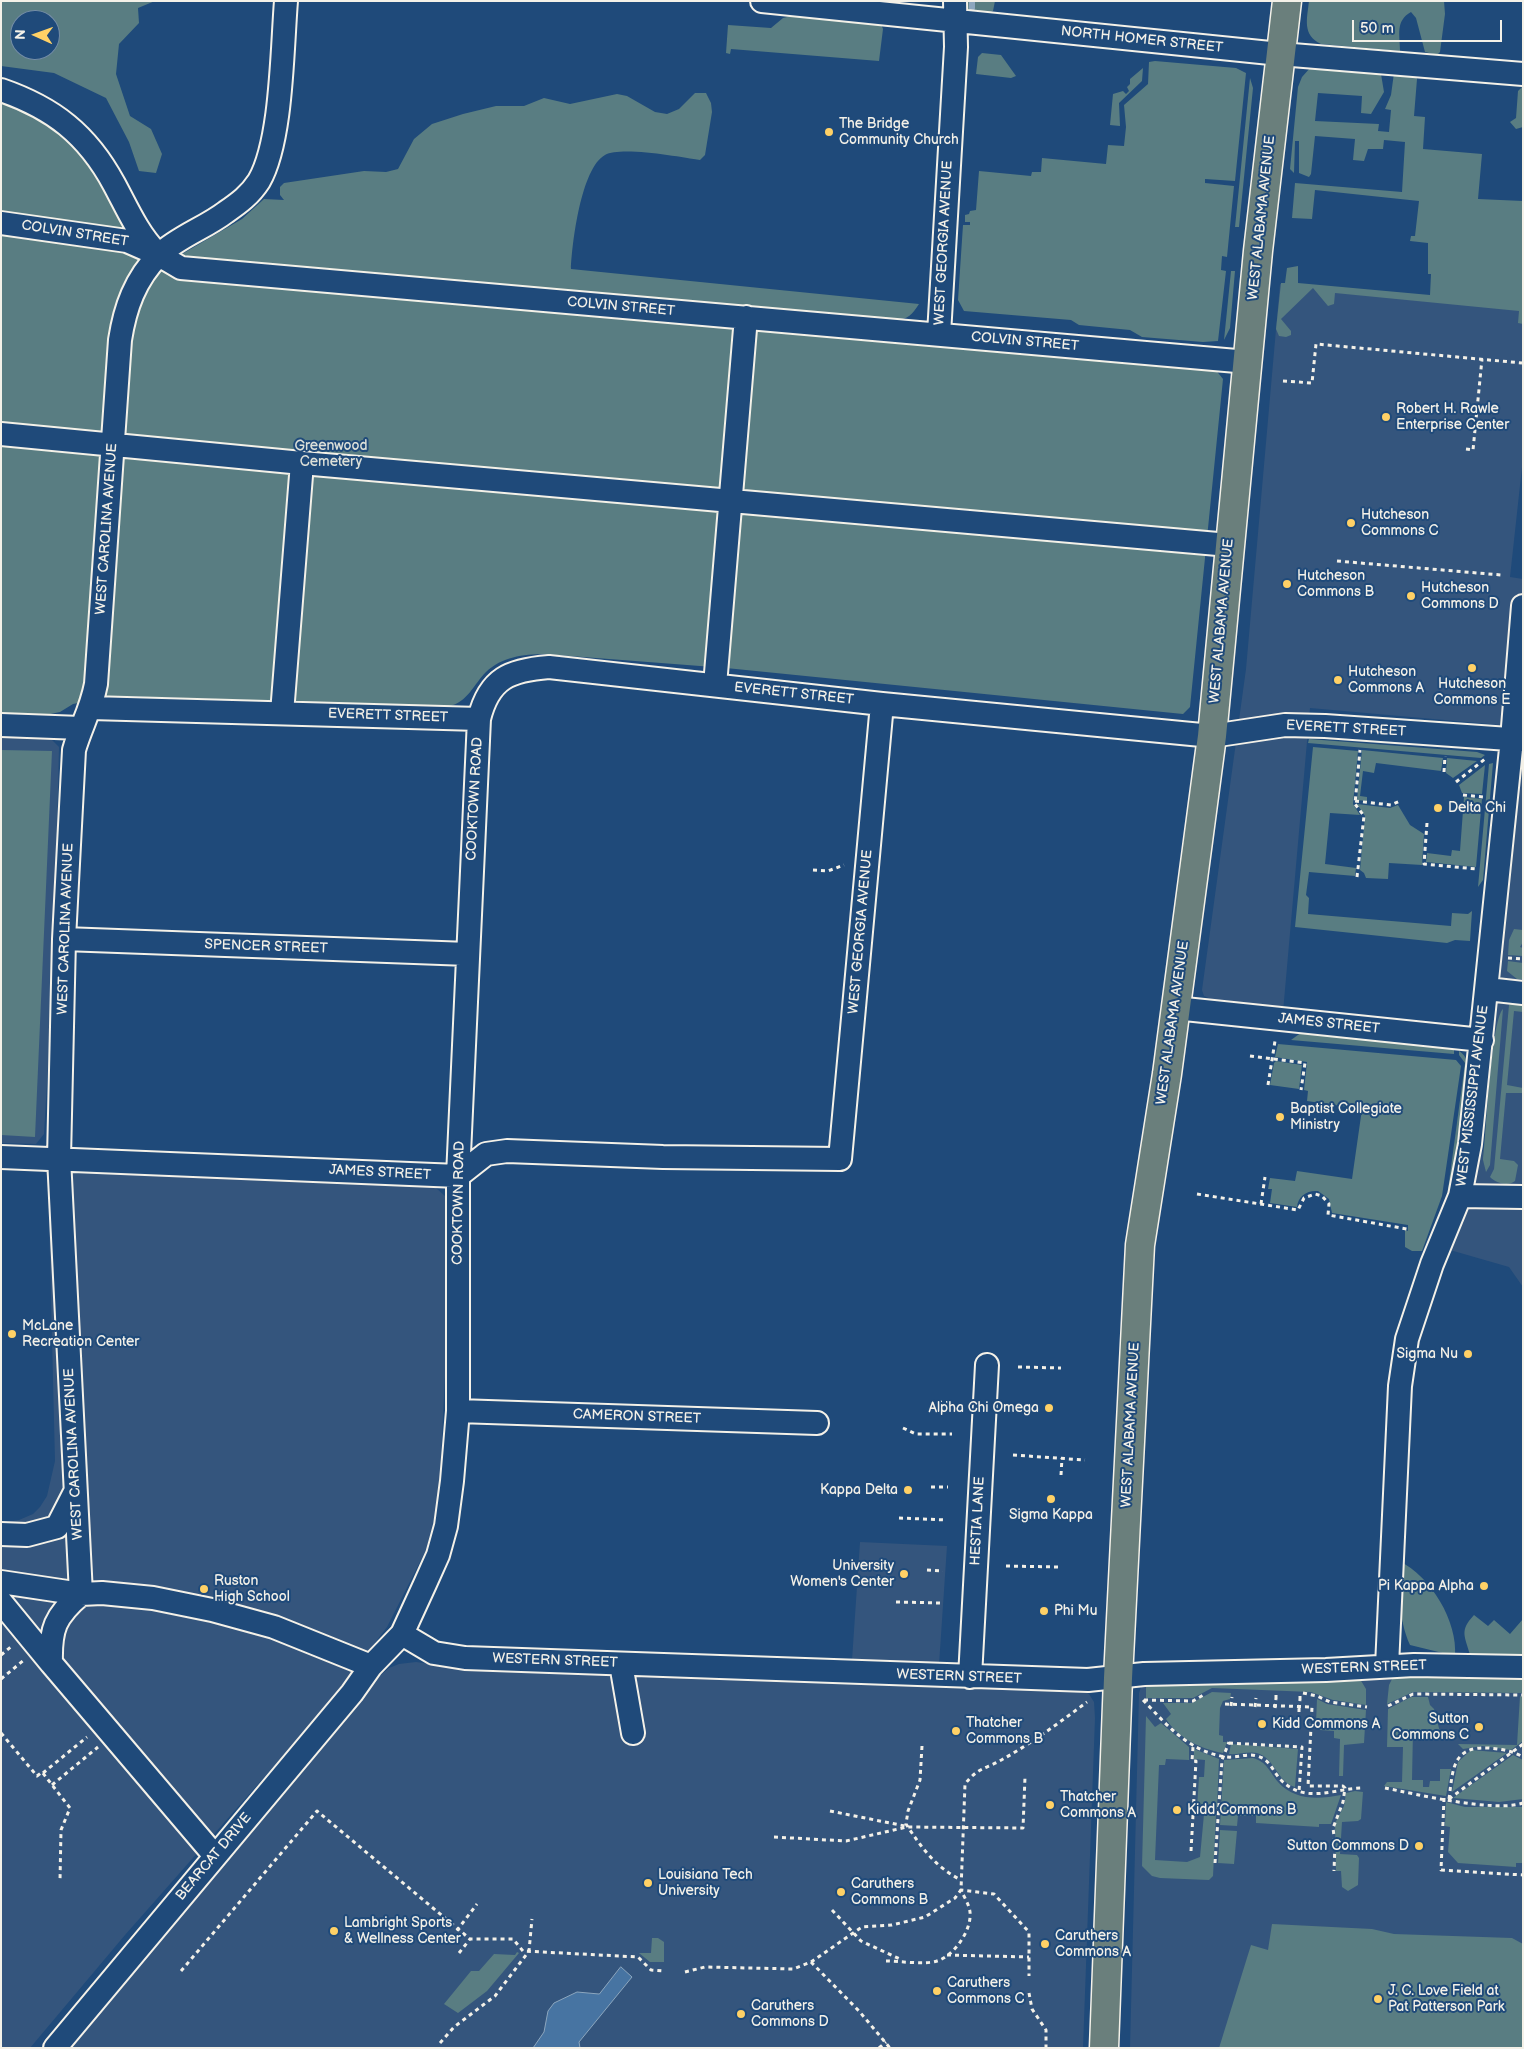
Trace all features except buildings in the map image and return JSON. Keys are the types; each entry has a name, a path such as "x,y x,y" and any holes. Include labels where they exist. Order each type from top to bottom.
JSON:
{"main road":[{"name":"WEST ALABAMA AVENUE","path":"1104,2048 1118,1678 1140,1245 1212,736 1258,251 1287,1"}],"street":[{"name":"WEST CAROLINA AVENUE","path":"81,1594 59,1158 64,939 74,750 81,728 91,708 96,684 120,340 124,318 133,292 159,255 211,223 247,197 259,180 267,163 275,130 286,1"},
{"name":"NORTH HOMER STREET","path":"762,1 955,11 1280,54 1523,74"},
{"name":"WEST GEORGIA AVENUE","path":"938,334 955,57 955,11"},
{"path":"1,90 55,114 77,133 113,182 141,234 159,255"},
{"name":"COLVIN STREET","path":"1,223 127,241 159,255 181,268 196,270 1248,362"},
{"path":"715,685 729,500 746,317"},
{"path":"1,434 302,463 1229,545"},
{"path":"282,713 302,463"},
{"name":"WEST MISSISSIPPI AVENUE","path":"1387,1666 1400,1395 1407,1339 1432,1264 1460,1196 1470,1144 1518,740 1523,606"},
{"name":"EVERETT STREET","path":"91,708 479,719 482,704 489,690 503,677 523,669 549,666 882,704 1212,736 1286,725 1325,726 1518,740"},
{"name":"WEST GEORGIA AVENUE","path":"458,1176 486,1154 507,1151 663,1157 840,1159 882,704"},
{"name":"COOKTOWN ROAD","path":"372,1666 402,1634 438,1555 446,1526 458,1411 458,1176 479,719"},
{"path":"1,725 81,728"},
{"name":"SPENCER STREET","path":"64,939 468,954"},
{"path":"1487,989 1523,993"},
{"name":"JAMES STREET","path":"1175,1008 1482,1040"},
{"name":"JAMES STREET","path":"1,1157 458,1176"},
{"path":"1460,1196 1523,1197"},
{"name":"HESTIA LANE","path":"970,1678 987,1365"},
{"name":"CAMERON STREET","path":"458,1411 817,1423"},
{"path":"1,1534 27,1535 57,1527 76,1490"},
{"path":"1,1582 81,1594 102,1592 153,1598 234,1615 318,1643 372,1666"},
{"path":"51,1663 51,1645 55,1628 63,1609 81,1594"},
{"path":"1,1602 215,1856"},
{"name":"WESTERN STREET","path":"402,1634 434,1652 456,1657 970,1678 1088,1680 1144,1674 1326,1670 1387,1666 1523,1667"},
{"path":"621,1664 633,1733"},
{"name":"BEARCAT DRIVE","path":"55,2048 352,1693 372,1666"}],"path":[{"path":"1284,381 1312,383 1316,344 1522,363"},
{"path":"1466,449 1473,450 1482,359"},
{"path":"1337,561 1501,575"},
{"path":"1357,877 1364,816 1355,801 1360,749"},
{"path":"1444,772 1445,756"},
{"path":"1456,782 1485,760"},
{"path":"1463,795 1484,797"},
{"path":"1355,801 1391,805 1400,801"},
{"path":"1427,823 1424,864 1478,869"},
{"path":"813,870 828,871 844,865"},
{"path":"1505,958 1523,959"},
{"path":"1268,1085 1275,1041"},
{"path":"1250,1056 1305,1063 1302,1090"},
{"path":"1261,1204 1265,1177"},
{"path":"1197,1194 1298,1210 1304,1198 1314,1194 1322,1196 1328,1204 1328,1215 1407,1228"},
{"path":"1018,1367 1061,1368"},
{"path":"938,1402 953,1403"},
{"path":"903,1428 916,1434 952,1434"},
{"path":"1013,1456 1084,1460"},
{"path":"1061,1475 1062,1458"},
{"path":"931,1487 948,1487"},
{"path":"899,1518 946,1520"},
{"path":"1006,1566 1059,1567"},
{"path":"927,1570 943,1571"},
{"path":"896,1602 941,1603"},
{"path":"1,1679 30,1655"},
{"path":"1212,1690 1193,1701 1143,1700 1176,1734 1193,1746 1208,1753 1224,1756 1258,1756 1269,1764 1286,1784 1299,1792 1322,1794 1345,1788 1364,1788"},
{"path":"1255,1710 1256,1692"},
{"path":"1270,1692 1284,1693"},
{"path":"1275,1710 1276,1692"},
{"path":"1292,1693 1317,1696 1330,1702 1367,1707"},
{"path":"1299,1712 1300,1693"},
{"path":"1388,1706 1413,1694 1523,1695"},
{"path":"1231,1708 1232,1697"},
{"path":"886,1961 936,1962 946,1955 964,1935 970,1917 969,1908 961,1890 965,1784 974,1773 983,1767 1002,1760 1089,1700"},
{"path":"1225,1704 1312,1707 1308,1786 1343,1786 1345,1788"},
{"path":"1,1734 37,1776 93,1731"},
{"path":"52,1785 103,1743"},
{"path":"1215,1862 1224,1756 1229,1743 1302,1747 1299,1792"},
{"path":"1449,1799 1452,1794 1523,1744"},
{"path":"922,1746 920,1780 908,1811 907,1827 922,1849 944,1871 961,1880"},
{"path":"1191,1851 1196,1761 1192,1761 1193,1746"},
{"path":"1449,1799 1455,1764 1464,1752 1478,1748 1512,1752 1523,1757"},
{"path":"43,1773 70,1808 61,1830 60,1881"},
{"path":"830,1811 907,1827 1023,1828 1025,1777"},
{"path":"1334,1871 1335,1844 1333,1828 1343,1802 1345,1788"},
{"path":"1385,1788 1498,1805 1523,1802"},
{"path":"1444,1798 1441,1870 1523,1876"},
{"path":"181,1971 317,1810 470,1939 512,1939 524,1951 638,1958 651,1970 664,1971"},
{"path":"1194,1810 1218,1812"},
{"path":"774,1837 846,1841 907,1827"},
{"path":"685,1972 704,1968 789,1970 811,1962 862,1927 914,1921 938,1910 955,1898 961,1890"},
{"path":"961,1890 994,1894 1029,1932 1029,1976"},
{"path":"452,1937 477,1904"},
{"path":"832,1910 852,1933 869,1946 905,1961"},
{"path":"440,2043 454,2027 495,1996 530,1951 532,1919"},
{"path":"459,1953 470,1939"},
{"path":"946,1955 1029,1957"},
{"path":"811,1962 859,2011 890,2048"},
{"path":"1028,1993 1032,2009 1046,2030 1046,2048"},
{"path":"879,2048 886,2042"}],"shaded area":[{"path":"1280,284 1523,305 1523,458 1510,577 1523,579 1523,727 1310,708 1283,1012 1218,1002 1204,996 1202,990 1246,669"},
{"path":"1,733 39,735 51,739 59,747 54,966 44,1134 36,1144 1,1143"},
{"path":"1523,736 1523,1287 1509,1267 1450,1250 1484,1147"},
{"name":"Ruston High School","path":"44,1170 424,1185 436,1188 445,1196 447,1211 445,1376 439,1499 426,1550 387,1627 319,1715 125,1935 30,2048 1,2048 1,1523 19,1520 33,1514 40,1507 47,1496 55,1461 48,1177"},
{"path":"860,1542 947,1546 939,1665 852,1660"},
{"name":"Louisiana Tech University","path":"416,1662 444,1666 1079,1689 1089,1694 1094,1702 1095,1718 1083,2048 71,2048 377,1678 389,1668 399,1664"},
{"path":"1523,1675 1523,2048 1130,2048 1139,1693 1142,1684 1150,1680"},
{"path":"621,1967 632,1977 579,2042 580,2048 533,2048 544,2032 548,2011 554,2003 577,1992 599,1994"}],"green space":[{"path":"1,1 155,1 138,8 139,23 119,44 116,74 130,116 151,129 162,154 156,173 139,171 129,142 106,98 54,73 1,66"},
{"path":"963,1 995,1 993,11 986,15 968,11"},
{"path":"1309,1 1444,1 1445,14 1440,52 1437,55 1425,52 1416,18 1411,12 1400,24 1400,51 1321,44 1308,31"},
{"path":"799,14 881,24 883,29 879,61 731,49 730,54 726,53 728,25 771,28 783,18"},
{"path":"982,53 1001,55 1016,76 1011,78 976,74 978,57"},
{"path":"1149,62 1236,68 1246,73 1235,181 1205,179 1205,183 1234,186 1227,257 1222,256 1221,270 1226,271 1218,341 1203,342 1142,337 1130,330 1079,325 1071,320 964,311 958,300 963,225 970,225 970,222 965,222 965,215 969,214 970,211 976,210 979,171 1031,176 1032,172 1041,172 1042,158 1106,164 1108,145 1124,146 1126,127 1124,105 1148,84"},
{"path":"1143,68 1142,81 1119,103 1120,126 1110,125 1113,94 1123,91 1126,94 1129,91 1127,87 1130,84 1130,79"},
{"path":"1310,68 1376,71 1381,74 1384,92 1371,114 1361,113 1362,96 1318,93 1315,121 1379,124 1378,131 1389,132 1391,110 1385,109 1391,95 1394,73 1415,74 1417,79 1414,116 1425,117 1423,149 1482,154 1478,199 1523,201 1523,324 1518,323 1519,311 1335,293 1334,304 1328,306 1313,288 1281,319 1291,331 1291,335 1286,337 1279,336 1276,329 1281,283 1285,283 1287,268 1298,266 1298,283 1430,295 1431,274 1428,274 1428,243 1410,241 1411,236 1415,236 1419,201 1315,190 1312,219 1292,218 1295,183 1402,192 1405,142 1384,140 1383,149 1368,149 1364,161 1353,160 1355,139 1315,136 1311,174 1309,177 1299,173 1299,141 1295,141 1294,173 1290,169 1298,87 1302,77"},
{"path":"1250,78 1253,88 1239,227 1235,227"},
{"path":"1523,86 1523,127 1516,129 1510,122 1516,118 1518,91"},
{"name":"Greenwood Cemetery","path":"695,93 706,93 711,103 712,112 705,155 700,160 637,152 605,155 597,163 584,190 573,242 571,269 919,304 909,316 894,321 775,309 760,310 1215,369 1223,379 1190,707 1183,714 726,668 544,654 521,656 499,663 486,672 461,701 449,706 114,696 73,704 60,712 41,716 1,714 1,99 55,123 106,183 177,257 242,219 264,199 284,200 280,195 280,187 284,183 364,171 386,172 398,169 414,139 432,124 463,114 496,106 524,106 544,98 570,104 617,94 627,96 655,112 667,114 679,109"},
{"path":"1231,271 1235,271 1230,328 1224,340"},
{"path":"1309,739 1477,752 1485,755 1481,758 1308,743"},
{"path":"1313,747 1358,751 1353,804 1360,815 1330,813 1325,864 1356,868 1355,876 1309,872 1306,895 1309,898 1308,914 1451,926 1452,913 1468,914 1472,911 1470,941 1455,940 1447,943 1295,927"},
{"path":"1,750 52,751 35,1137 1,1135"},
{"path":"1362,750 1443,758 1441,771 1376,763 1374,773 1363,771 1360,796 1367,797 1367,801 1357,800"},
{"path":"1447,758 1477,761 1453,778 1446,773"},
{"path":"1493,763 1483,880 1478,887 1489,764"},
{"path":"1485,765 1482,794 1462,793 1459,785"},
{"path":"1464,797 1482,799 1476,867 1426,862 1427,853 1451,856 1452,850 1460,851"},
{"path":"1357,804 1390,808 1398,805 1410,825 1424,834 1422,865 1389,863 1388,879 1366,878 1360,870 1365,816"},
{"path":"1514,929 1523,930 1523,942 1520,947 1523,948 1523,956 1508,955 1509,940"},
{"path":"1508,961 1523,963 1523,979 1517,979 1507,971"},
{"path":"1513,1003 1523,1004 1523,1012 1514,1011 1507,1085 1523,1088 1523,1093 1506,1093 1500,1159 1514,1161 1518,1165 1515,1181 1506,1184 1495,1181 1490,1177 1494,1169 1509,1005"},
{"path":"1503,1009 1490,1165 1486,1172 1483,1160 1492,1056 1495,1034"},
{"path":"1302,1032 1446,1046 1454,1049 1454,1054 1291,1040"},
{"path":"1278,1044 1456,1060 1461,1066 1442,1196 1422,1251 1412,1251 1405,1247 1405,1230 1408,1231 1408,1225 1332,1213 1329,1199 1318,1191 1304,1194 1299,1200 1297,1207 1270,1203 1272,1189 1268,1189 1270,1178 1295,1181 1297,1171 1352,1179 1362,1109 1307,1101 1308,1091 1304,1090 1307,1062 1275,1057"},
{"path":"1459,1051 1466,1059 1467,1076 1454,1174 1449,1197 1429,1245 1447,1197 1465,1063 1459,1055"},
{"path":"1276,1061 1302,1065 1299,1089 1270,1085"},
{"path":"1399,1561 1422,1577 1440,1601 1452,1629 1455,1656 1410,1645 1401,1614"},
{"path":"1474,1615 1488,1626 1494,1620 1510,1634 1523,1619 1523,1658 1470,1655 1465,1638 1465,1630 1466,1625"},
{"path":"1395,1673 1523,1675 1523,1693 1413,1692 1387,1704 1389,1685"},
{"path":"1360,1679 1366,1689 1366,1705 1333,1700 1311,1692 1212,1688 1193,1698 1146,1698 1146,1682"},
{"path":"1212,1692 1231,1693 1230,1699 1223,1701 1220,1708 1219,1735 1223,1736 1223,1742 1227,1742 1223,1753 1206,1749 1191,1742 1177,1732 1166,1719 1171,1714 1163,1703 1192,1703"},
{"path":"1520,1696 1523,1697 1523,1741 1511,1750 1482,1746 1463,1749 1458,1744 1517,1745"},
{"path":"1411,1697 1428,1697 1430,1705 1434,1709 1440,1732 1413,1731 1412,1780 1423,1780 1423,1787 1429,1787 1430,1781 1440,1781 1440,1769 1451,1769 1446,1796 1384,1786 1387,1782 1402,1782 1403,1747 1387,1747 1388,1709"},
{"path":"1317,1699 1327,1704 1366,1710 1364,1743 1344,1745 1343,1776 1339,1776 1340,1739 1334,1738 1334,1731 1320,1730 1320,1723 1316,1723"},
{"path":"1146,1716 1155,1727 1161,1723 1189,1747 1189,1760 1166,1759 1165,1765 1159,1765 1155,1860 1187,1862 1200,1857 1204,1814 1216,1814 1213,1876 1209,1880 1160,1878 1152,1876 1142,1866"},
{"path":"1231,1744 1298,1749 1295,1787 1284,1780 1268,1760 1257,1753 1229,1754"},
{"path":"1194,1749 1219,1759 1217,1809 1197,1808 1199,1777 1204,1777 1205,1760 1194,1759"},
{"path":"1471,1750 1507,1753 1452,1792 1458,1762"},
{"path":"1513,1755 1523,1760 1523,1799 1499,1802 1453,1798"},
{"path":"1253,1758 1265,1764 1278,1782 1292,1793 1316,1798 1341,1795 1331,1824 1319,1824 1319,1827 1256,1823 1256,1816 1238,1816 1237,1826 1220,1825 1224,1760"},
{"path":"1363,1792 1361,1819 1358,1821 1342,1822 1340,1854 1357,1855 1359,1858 1358,1885 1348,1891 1342,1887 1341,1871 1336,1871 1335,1823 1344,1806 1346,1793"},
{"path":"1446,1802 1465,1807 1523,1807 1523,1863 1516,1863 1516,1867 1458,1863 1448,1852 1450,1827 1445,1826"},
{"path":"1220,1830 1237,1831 1234,1864 1218,1863"},
{"name":"J. C. Love Field at Pat Patterson Park","path":"1272,1924 1372,1929 1394,1934 1512,1938 1523,1944 1523,2048 1219,2048 1251,1945 1268,1950"},
{"path":"652,1938 658,1938 664,1942 664,1962 650,1962 639,1953 651,1953"},
{"path":"517,1952 519,1953 487,1991 458,2013 444,2004 471,1971 479,1971 494,1954 515,1955"}],"waterway":[{"path":"972,1 972,8"}],"place":[{"name":"The Bridge Community Church","path":"829,132"},
{"name":"Robert H. Rawle Enterprise Center","path":"1386,417"},
{"name":"Hutcheson Commons C","path":"1351,523"},
{"name":"Hutcheson Commons B","path":"1287,584"},
{"name":"Hutcheson Commons D","path":"1411,596"},
{"name":"Hutcheson Commons E","path":"1472,668"},
{"name":"Hutcheson Commons A","path":"1338,680"},
{"name":"Delta Chi","path":"1438,808"},
{"name":"Baptist Collegiate Ministry","path":"1280,1117"},
{"name":"McLane Recreation Center","path":"12,1334"},
{"name":"Sigma Nu","path":"1468,1354"},
{"name":"Alpha Chi Omega","path":"1049,1408"},
{"name":"Kappa Delta","path":"908,1490"},
{"name":"Sigma Kappa","path":"1051,1499"},
{"name":"University Women's Center","path":"904,1574"},
{"name":"Pi Kappa Alpha","path":"1484,1586"},
{"name":"Ruston High School","path":"204,1589"},
{"name":"Phi Mu","path":"1044,1611"},
{"name":"Kidd Commons A","path":"1262,1724"},
{"name":"Sutton Commons C","path":"1479,1727"},
{"name":"Thatcher Commons B","path":"956,1731"},
{"name":"Thatcher Commons A","path":"1050,1805"},
{"name":"Kidd Commons B","path":"1177,1810"},
{"name":"Sutton Commons D","path":"1419,1846"},
{"name":"Louisiana Tech University","path":"648,1883"},
{"name":"Caruthers Commons B","path":"841,1892"},
{"name":"Lambright Sports & Wellness Center","path":"334,1931"},
{"name":"Caruthers Commons A","path":"1045,1944"},
{"name":"Caruthers Commons C","path":"937,1991"},
{"name":"J. C. Love Field at Pat Patterson Park","path":"1378,1999"},
{"name":"Caruthers Commons D","path":"741,2014"}]}
